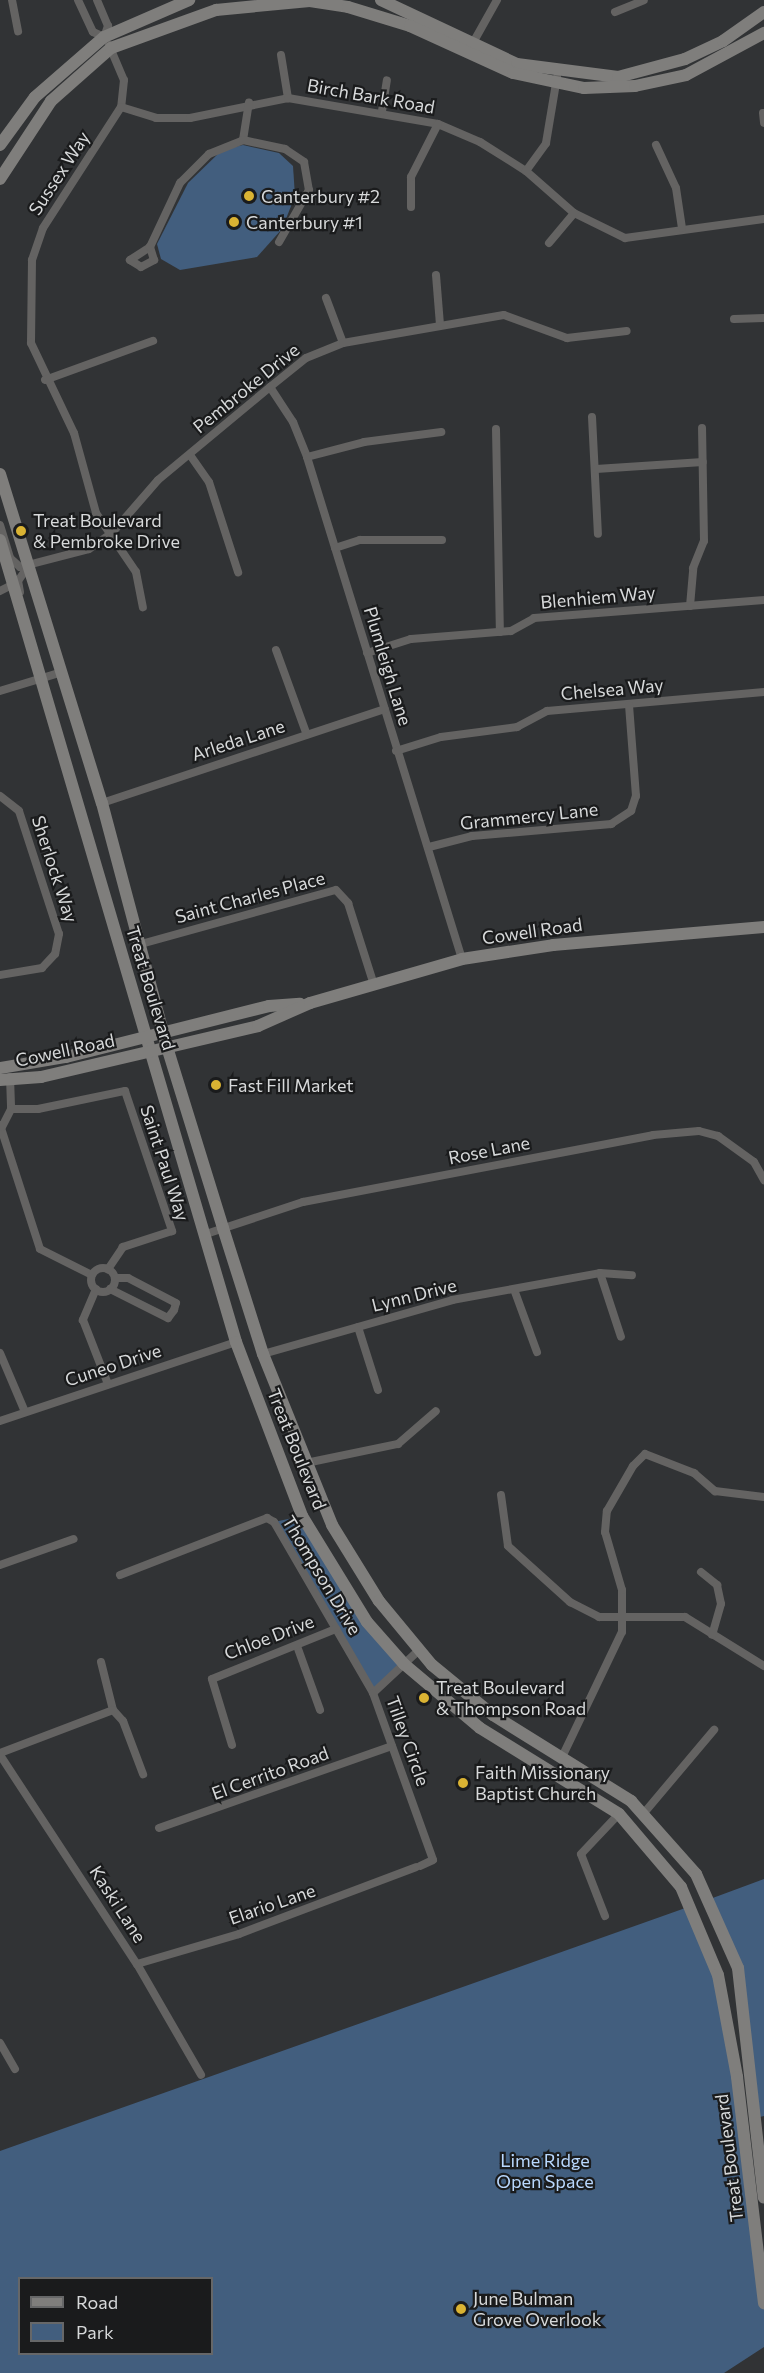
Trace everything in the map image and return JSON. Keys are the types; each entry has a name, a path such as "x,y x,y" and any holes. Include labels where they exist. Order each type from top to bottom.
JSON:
{"main road":[{"path":"0,145 34,98 104,37 189,0"},
{"path":"381,0 474,41 517,64 557,79 618,77 674,62 723,41 764,12"},
{"path":"0,179 51,101 111,48 216,10 310,1 375,14 513,73 557,79 658,82 708,66 764,33"},
{"name":"Treat Boulevard","path":"0,474 58,673 102,802 167,1047 263,1354 306,1463 343,1547 419,1650 493,1714 563,1755 644,1813 696,1874 738,1968 764,2198"},
{"name":"Treat Boulevard","path":"0,540 8,579 21,610 236,1342 302,1516 367,1622 404,1664 494,1737 616,1812 681,1887 718,1975 737,2077 764,2303"},
{"name":"Cowell Road","path":"6,1080 258,1026 310,1003 462,959 553,945 764,927"},
{"name":"Cowell Road","path":"2,1069 146,1037 269,1006 310,1003"},
{"path":"494,1737 513,1739 544,1757 563,1755 568,1768 599,1789 616,1812"}],"street":[{"path":"12,0 18,31"},
{"name":"Sussex Way","path":"78,0 93,32 104,37 111,48 124,80 121,107 54,208 32,260 31,343 45,380 74,433 96,513 112,533 136,572 143,607"},
{"path":"97,0 108,26 104,37"},
{"path":"474,41 497,0"},
{"path":"615,12 644,0"},
{"path":"281,55 288,98"},
{"path":"526,171 546,143 557,79"},
{"path":"382,111 387,80"},
{"name":"Birch Bark Road","path":"121,107 156,117 190,118 249,102 288,98 382,111 438,124 526,171 574,213 625,238 682,228 764,219"},
{"path":"243,140 249,102"},
{"path":"411,207 411,177 438,124"},
{"path":"150,247 180,183 209,154 243,140 285,149 304,162 309,190 279,242"},
{"path":"656,145 676,188 682,228"},
{"path":"549,243 574,213"},
{"path":"436,275 440,324"},
{"path":"326,298 343,343"},
{"name":"Pembroke Drive","path":"27,568 89,549 112,533 158,480 270,387 306,358 343,343 440,324 504,315 567,338 627,331"},
{"path":"734,319 764,318"},
{"path":"45,380 153,341"},
{"name":"Plumleigh Lane","path":"270,387 293,422 307,457 462,959"},
{"path":"592,417 598,534"},
{"path":"690,606 693,568 704,542 702,428"},
{"path":"496,429 500,632"},
{"path":"307,457 364,442 441,432"},
{"path":"190,455 209,482 238,572"},
{"path":"596,469 703,462"},
{"path":"0,525 12,562 27,568 18,581 21,610"},
{"path":"335,548 360,540 442,540"},
{"path":"0,591 8,579"},
{"name":"Blenhiem Way","path":"367,653 411,639 500,632 534,618 764,600"},
{"path":"276,650 307,735"},
{"path":"0,691 58,673"},
{"name":"Chelsea Way","path":"396,751 441,737 517,727 547,711 764,692"},
{"name":"Grammercy Lane","path":"429,847 472,836 611,824 631,811 636,796 629,705"},
{"name":"Arleda Lane","path":"102,802 385,710"},
{"name":"Sherlock Way","path":"0,975 42,968 55,954 59,934 19,811 4,798"},
{"name":"Saint Charles Place","path":"141,944 336,890 348,903 374,985"},
{"path":"2,1069 10,1109 1,1126 40,1249 92,1275 108,1269 115,1278"},
{"name":"Saint Paul Way","path":"10,1109 38,1109 125,1091 172,1231 123,1247 108,1269"},
{"name":"Rose Lane","path":"206,1234 303,1202 654,1135 699,1131 718,1136 754,1162 764,1180"},
{"path":"600,1273 621,1337"},
{"name":"Lynn Drive","path":"263,1354 452,1300 514,1292 600,1273 632,1275"},
{"path":"92,1275 96,1289 83,1320 108,1384"},
{"path":"110,1289 115,1278"},
{"path":"96,1289 110,1289 168,1318 174,1310 176,1303 128,1278 115,1278"},
{"path":"514,1292 537,1352"},
{"name":"Lynn Drive","path":"358,1327 378,1390"},
{"name":"Cuneo Drive","path":"0,1421 236,1342"},
{"path":"0,1353 25,1412"},
{"path":"306,1463 398,1444 436,1411"},
{"path":"563,1755 624,1617 605,1532 607,1511 645,1454 694,1473 715,1491 764,1497"},
{"path":"501,1496 508,1546 570,1602 598,1617 685,1617 764,1666"},
{"name":"Thompson Drive","path":"120,1575 267,1518 274,1522 373,1694"},
{"path":"0,1565 74,1539"},
{"path":"701,1572 717,1585 721,1604 712,1635"},
{"name":"Chloe Drive","path":"232,1745 212,1679 336,1629"},
{"path":"297,1646 320,1710"},
{"name":"Tilley Circle","path":"419,1650 373,1694 433,1860"},
{"path":"100,1662 113,1710 123,1722 143,1774"},
{"path":"0,1754 113,1710"},
{"path":"644,1813 714,1731"},
{"name":"El Cerrito Road","path":"159,1828 392,1746"},
{"name":"Kaski Lane","path":"0,1754 137,1964 201,2075"},
{"path":"605,1916 581,1854 616,1812"},
{"name":"Elario Lane","path":"137,1964 239,1934 433,1860"},
{"path":"0,2043 15,2069"}],"green space":[{"path":"243,145 279,153 293,166 295,196 282,229 257,257 180,270 161,259 157,244 188,183 222,150"},
{"path":"302,1516 367,1622 404,1664 373,1693 274,1522"},
{"path":"764,1879 764,2116 755,2118 738,1968 710,1899"},
{"name":"Lime Ridge Open Space","path":"691,1906 718,1975 764,2303 764,2347 724,2373 0,2373 0,2151"}],"place":[{"name":"Canterbury #2","path":"249,196"},
{"name":"Canterbury #1","path":"234,222"},
{"name":"Treat Boulevard & Pembroke Drive","path":"21,531"},
{"name":"Fast Fill Market","path":"216,1085"},
{"name":"Treat Boulevard & Thompson Road","path":"424,1698"},
{"name":"Faith Missionary Baptist Church","path":"463,1783"},
{"name":"June Bulman Grove Overlook","path":"461,2309"}]}
